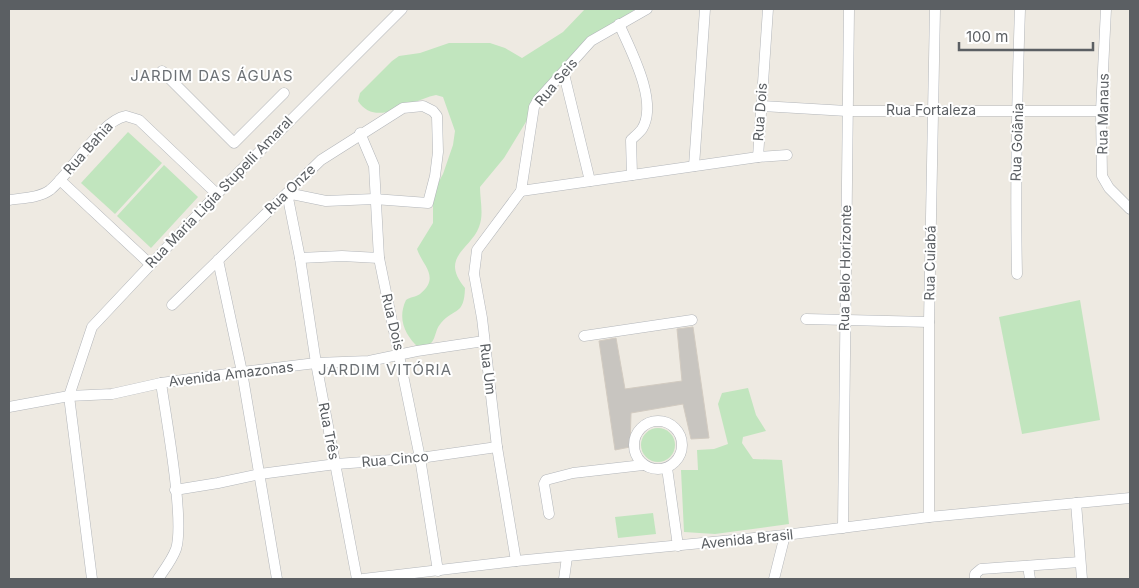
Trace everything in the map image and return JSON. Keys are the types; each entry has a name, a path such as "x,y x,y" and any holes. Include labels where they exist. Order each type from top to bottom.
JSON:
{"street":[{"name":"Rua Maria Ligia Stupelli Amaral","path":"69,396 92,327 217,194 402,9"},
{"name":"Rua Seis","path":"521,191 534,107 538,100 564,74 592,41 647,9"},
{"path":"694,166 705,9"},
{"name":"Rua Dois","path":"521,191 758,156 768,9"},
{"name":"Rua Belo Horizonte","path":"843,528 849,9"},
{"name":"Rua Cuiabá","path":"929,517 929,322 936,9"},
{"name":"Rua Goiânia","path":"1017,274 1015,162 1020,9"},
{"name":"Rua Manaus","path":"1106,9 1101,111 1102,176 1109,188 1130,209"},
{"path":"619,24 643,83 648,104 643,128 631,140 632,175"},
{"path":"162,71 234,143 284,92"},
{"path":"564,74 590,181"},
{"name":"Rua Onze","path":"172,305 321,160 360,133 403,108 423,106 429,108 436,116 438,130 435,176 428,203 374,198"},
{"name":"Rua Fortaleza","path":"760,106 848,110 934,111 1018,109 1101,111"},
{"name":"Rua Bahia","path":"9,200 26,198 49,190 111,122 126,116 139,120 217,194"},
{"name":"Rua Dois","path":"360,133 374,166 378,258 400,355 420,458 438,571"},
{"path":"758,156 787,155"},
{"path":"60,180 150,264"},
{"name":"Rua Um","path":"516,561 497,447 474,274 474,261 478,250 521,191"},
{"path":"287,193 326,201 374,198"},
{"name":"Rua Três","path":"287,193 300,258 316,363 358,579"},
{"path":"300,258 378,258"},
{"path":"218,260 242,372 277,579"},
{"path":"806,318 929,322"},
{"path":"584,336 692,320"},
{"name":"Avenida Amazonas","path":"9,407 69,396 112,394 161,383 242,372 316,363 369,361 484,341"},
{"path":"158,579 176,548 178,516 161,383"},
{"path":"69,396 92,579"},
{"path":"549,514 544,484 546,480 573,473 643,465 658,470 667,468 679,457 682,441 674,427 660,421 645,425 635,436 635,452 643,465"},
{"name":"Rua Cinco","path":"175,490 218,484 260,474 336,464 420,458 497,447"},
{"path":"667,468 678,546"},
{"name":"Avenida Brasil","path":"363,579 516,561 784,535 929,517 1130,498"},
{"path":"1076,503 1082,579"},
{"path":"774,579 784,535"},
{"path":"564,579 567,557"},
{"path":"975,579 975,574 981,569 1080,562"},
{"path":"1028,566 1030,579"}],"green space":[{"path":"585,9 635,9 601,40 584,52 532,112 504,158 480,187 482,212 479,227 456,261 455,268 458,277 465,288 463,303 458,310 441,323 430,344 419,348 406,332 402,320 403,307 406,300 420,294 429,282 428,271 417,249 433,223 433,192 443,174 453,145 455,131 443,97 436,95 395,110 375,112 366,109 358,101 360,93 399,56 420,53 449,43 490,43 505,48 522,58 563,32"},
{"path":"128,132 162,163 115,214 81,183"},
{"path":"164,165 198,197 151,248 117,216"},
{"path":"1080,300 1100,420 1022,434 999,317"},
{"path":"748,388 756,415 766,431 743,437 742,443 753,459 782,460 789,524 715,534 684,532 681,470 698,470 697,450 714,449 728,444 718,404 722,393"},
{"path":"658,428 665,429 670,433 674,438 674,452 670,457 665,461 658,462 651,461 646,457 642,452 641,445 642,438 646,433 651,429"},
{"path":"653,513 656,534 618,538 615,517"}],"building":[{"path":"693,327 709,438 691,439 683,404 631,413 630,447 615,450 599,341 616,338 625,389 682,381 677,329"}],"district":[{"name":"JARDIM DAS ÁGUAS","path":"212,76"},
{"name":"JARDIM VITÓRIA","path":"385,370"}]}
